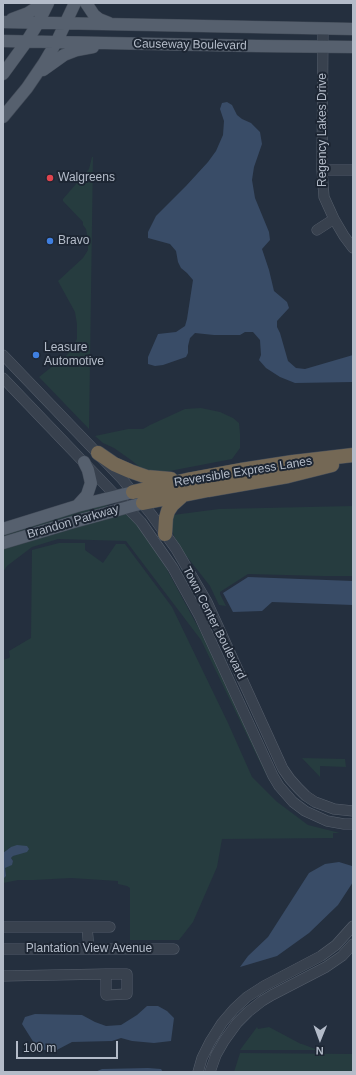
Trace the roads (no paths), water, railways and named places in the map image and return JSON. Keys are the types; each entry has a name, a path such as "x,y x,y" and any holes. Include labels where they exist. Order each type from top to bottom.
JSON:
{"highway":[{"path":"98,453 121,468 139,474 156,478 187,480"},
{"name":"Reversible Express Lanes","path":"133,492 241,470 353,455"},
{"name":"Reversible Express Lanes","path":"143,503 282,477 353,461"},
{"path":"165,534 168,511 182,496"}],"main road":[{"path":"3,22 28,13 44,3"},
{"path":"3,74 27,41 48,3"},
{"path":"3,117 36,75 57,41 75,3"},
{"path":"86,3 94,15 99,19 112,24"},
{"name":"Causeway Boulevard","path":"3,22 353,29"},
{"name":"Causeway Boulevard","path":"3,41 323,48 353,47"},
{"path":"36,75 54,61 69,53 113,43"},
{"path":"77,506 87,495 91,483 88,470 84,462"},
{"name":"Brandon Parkway","path":"3,529 77,506 133,492"},
{"name":"Brandon Parkway","path":"3,543 143,503"}],"street":[{"name":"Regency Lakes Drive","path":"323,29 322,170 324,197 334,219 353,248"},
{"path":"322,170 353,170"},
{"path":"317,230 334,219"},
{"name":"Town Center Boulevard","path":"3,355 98,453 143,503 165,534 187,567 207,602 283,769 290,779 306,796 315,802 334,809 353,811"},
{"name":"Town Center Boulevard","path":"3,378 141,522 157,544 173,568 199,615 279,786 293,802 305,811 326,821 353,824"},
{"path":"87,926 89,949"},
{"path":"198,1072 202,1058 210,1042 222,1023 234,1009 247,997 264,986 321,956 343,938 353,926"},
{"path":"3,927 110,927"},
{"path":"210,1072 216,1055 228,1035 248,1012 272,995 326,967 342,956 353,944"},
{"name":"Plantation View Avenue","path":"3,949 174,949"},
{"path":"3,976 106,974"}],"water":[{"path":"227,102 232,105 237,115 251,123 260,132 262,144 254,167 252,180 255,198 269,232 270,240 262,249 274,291 287,302 289,308 277,321 277,327 288,361 296,368 305,369 353,355 353,382 295,383 280,377 266,368 259,360 261,355 260,340 253,332 245,332 240,335 195,333 190,338 186,357 163,365 155,366 148,364 148,357 158,334 176,332 185,326 193,280 181,268 176,251 170,244 148,238 148,232 156,216 186,186 216,151 223,135 224,121 220,109 222,103"},
{"path":"248,577 353,581 353,605 272,602 262,611 233,612 223,593"},
{"path":"17,845 27,846 29,849 27,852 11,858 13,861 12,865 5,868 6,876 3,879 3,853 11,847"},
{"path":"339,862 352,866 353,882 338,905 309,933 277,956 240,967 248,956 268,937 309,873 325,864"},
{"path":"147,1006 158,1006 167,1011 174,1018 171,1041 154,1043 132,1041 121,1038 112,1041 72,1042 53,1052 41,1049 34,1043 22,1024 25,1017 35,1014 82,1015 106,1026 121,1025 137,1015"},
{"path":"102,1069 161,1069 163,1072 95,1072"}],"place":[{"name":"Walgreens","path":"50,178"},
{"name":"Bravo","path":"50,241"},
{"name":"Leasure Automotive","path":"36,355"}]}
